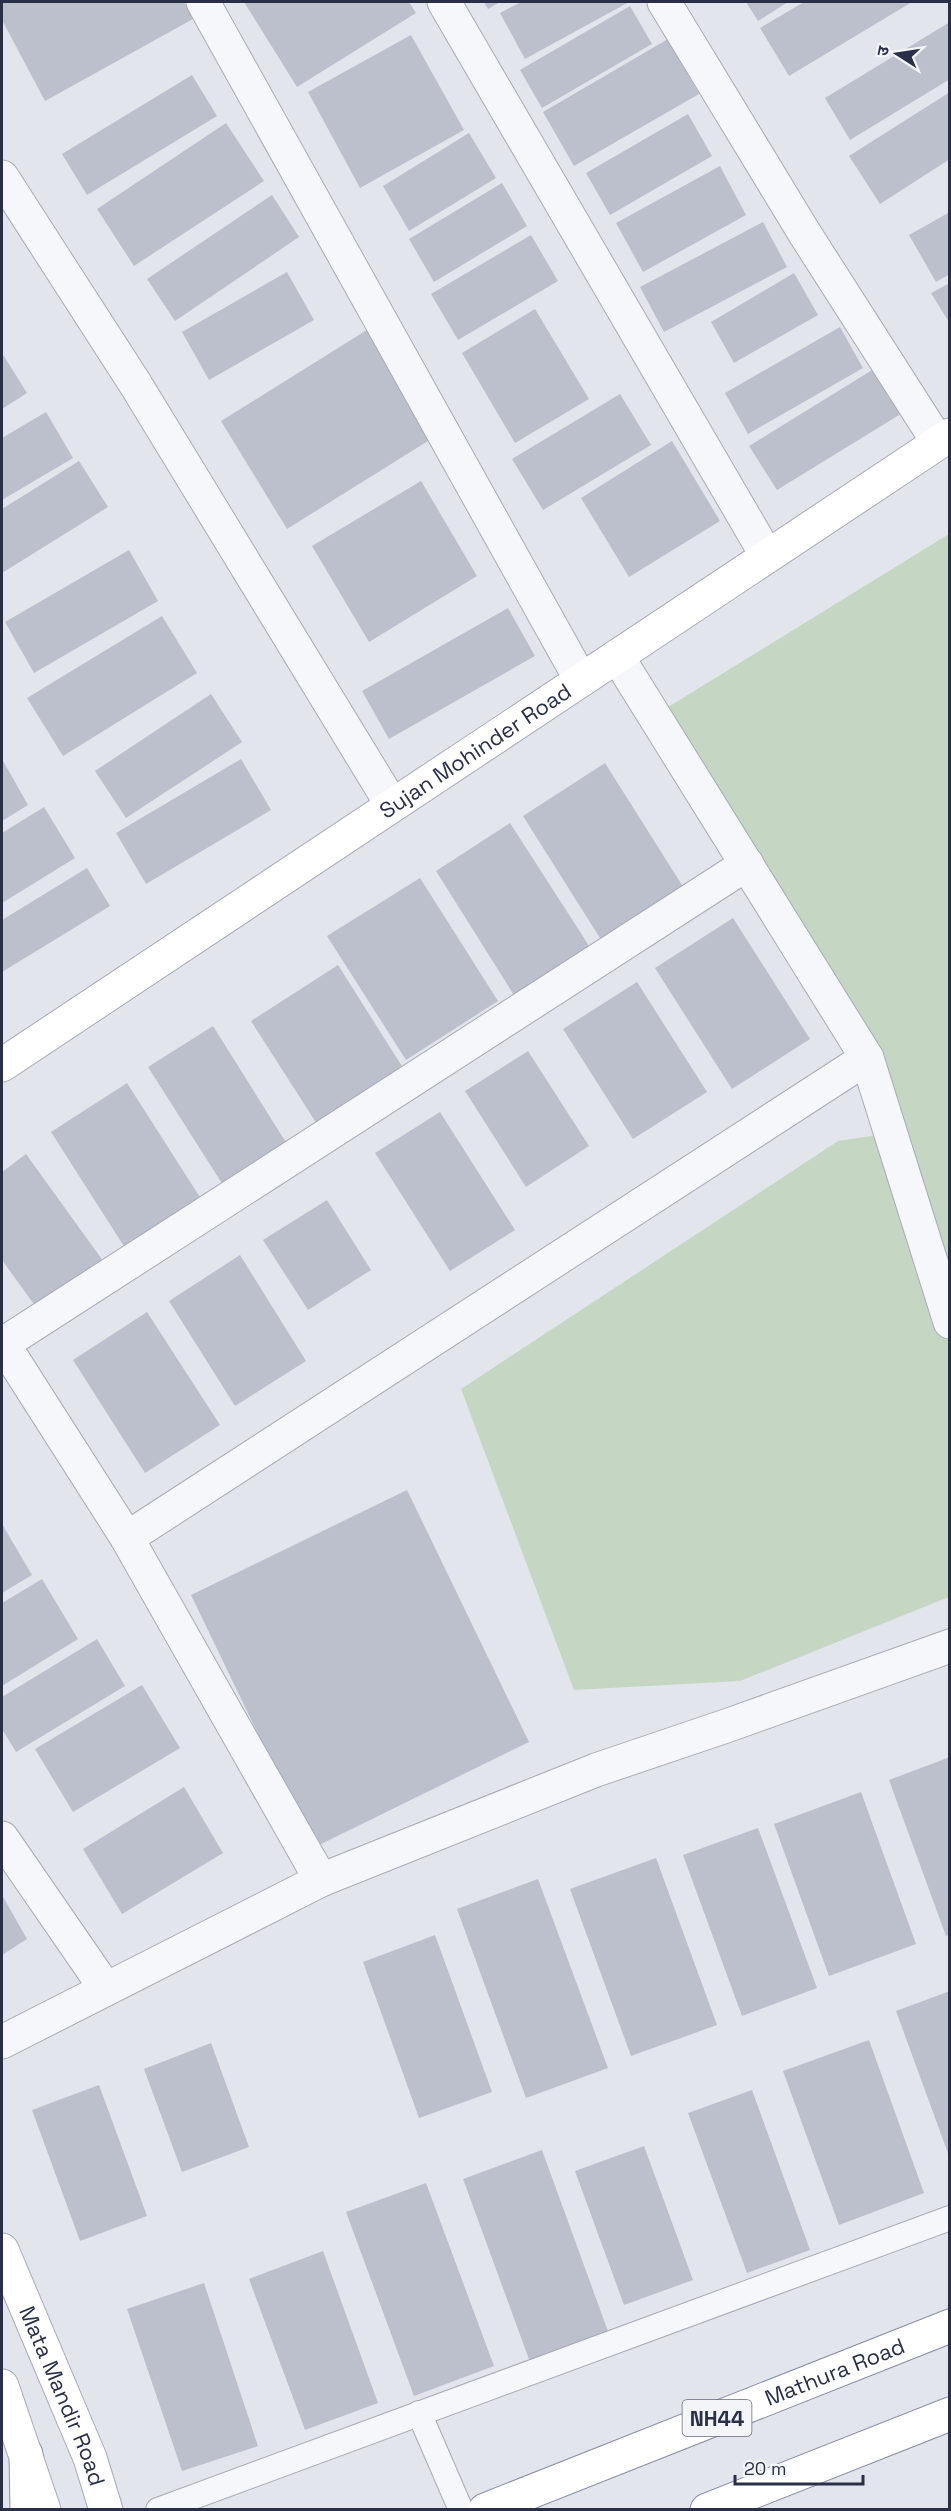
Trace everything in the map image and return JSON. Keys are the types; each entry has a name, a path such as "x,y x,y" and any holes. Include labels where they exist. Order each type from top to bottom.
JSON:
{"main road":[{"name":"Sujan Mohinder Road","path":"2,1065 944,439"},
{"name":"Mata Mandir Road","path":"2,2250 90,2458 106,2510"},
{"name":"Mathura Road","path":"485,2510 950,2326"},
{"path":"2,2386 44,2510"},
{"path":"706,2510 950,2414"},
{"path":"26,2454 27,2510"}],"street":[{"path":"203,2 581,680"},
{"path":"444,2 767,556"},
{"path":"664,2 805,234 944,439"},
{"path":"2,177 136,386 392,805"},
{"path":"617,656 867,1058 950,1322"},
{"path":"321,1880 127,1538 2,1343 747,864"},
{"path":"127,1538 867,1058"},
{"path":"2,2042 321,1880 596,1770 950,1646"},
{"path":"2,1838 106,1989"}],"lane":[{"path":"158,2510 950,2218"},
{"path":"419,2413 461,2510"}],"green space":[{"path":"949,534 949,1597 740,1681 574,1690 461,1389 838,1141 885,1134 855,1049 647,720"}],"building":[{"path":"2,2 184,2 193,19 45,101 2,20"},
{"path":"244,2 409,2 416,13 297,87"},
{"path":"484,2 500,2 488,9"},
{"path":"521,2 629,2 525,59 500,13"},
{"path":"746,2 788,2 758,21"},
{"path":"804,2 912,2 789,76 760,28"},
{"path":"630,6 652,44 542,108 520,70"},
{"path":"950,22 950,79 850,140 825,98"},
{"path":"411,35 464,130 360,188 308,92"},
{"path":"668,39 699,94 574,166 543,112"},
{"path":"192,75 217,116 87,195 62,154"},
{"path":"950,92 950,159 880,204 849,156"},
{"path":"688,114 712,156 610,215 586,173"},
{"path":"226,123 264,181 134,266 97,209"},
{"path":"469,133 496,178 409,231 383,186"},
{"path":"720,166 746,215 643,272 616,223"},
{"path":"502,183 527,226 434,282 409,239"},
{"path":"272,195 299,237 175,321 147,279"},
{"path":"950,212 950,274 936,282 909,235"},
{"path":"763,222 787,267 664,332 640,287"},
{"path":"531,235 558,281 458,340 431,294"},
{"path":"287,272 314,320 209,380 182,332"},
{"path":"794,273 818,315 734,363 711,322"},
{"path":"950,283 950,324 931,293"},
{"path":"535,309 589,399 515,443 462,353"},
{"path":"840,327 863,368 748,434 725,393"},
{"path":"370,328 436,436 287,529 221,421"},
{"path":"2,353 27,393 2,409"},
{"path":"877,367 904,412 777,490 749,446"},
{"path":"620,394 651,445 543,510 512,459"},
{"path":"46,412 73,458 2,500 2,438"},
{"path":"672,441 720,521 629,577 581,498"},
{"path":"79,461 108,507 2,573 2,509"},
{"path":"421,481 477,576 369,642 312,546"},
{"path":"129,550 158,601 34,673 5,622"},
{"path":"508,608 535,656 389,739 362,691"},
{"path":"162,616 197,673 63,756 27,698"},
{"path":"211,694 242,742 126,818 95,771"},
{"path":"2,759 28,805 2,821"},
{"path":"241,759 271,810 146,884 116,833"},
{"path":"605,763 687,893 605,946 523,816"},
{"path":"44,807 75,858 2,903 2,833"},
{"path":"510,823 593,952 517,1000 436,871"},
{"path":"87,868 110,906 2,972 2,920"},
{"path":"420,878 498,1001 406,1060 327,936"},
{"path":"733,918 810,1039 732,1089 655,968"},
{"path":"338,965 410,1079 324,1135 251,1021"},
{"path":"637,982 707,1092 633,1139 563,1029"},
{"path":"213,1026 287,1144 223,1185 148,1067"},
{"path":"528,1051 589,1146 526,1187 465,1091"},
{"path":"127,1083 203,1202 127,1251 51,1132"},
{"path":"440,1112 515,1230 450,1271 375,1153"},
{"path":"26,1154 106,1265 41,1314 2,1260 2,1172"},
{"path":"327,1200 371,1270 308,1310 263,1240"},
{"path":"240,1255 306,1361 235,1406 169,1301"},
{"path":"147,1312 220,1425 145,1473 73,1360"},
{"path":"407,1490 529,1742 313,1848 191,1595"},
{"path":"2,1524 32,1575 2,1593"},
{"path":"42,1579 78,1639 2,1686 2,1603"},
{"path":"97,1639 125,1686 16,1752 2,1729 2,1697"},
{"path":"142,1685 180,1748 73,1812 35,1749"},
{"path":"950,1757 950,1935 946,1936 889,1780"},
{"path":"184,1787 223,1853 122,1914 83,1849"},
{"path":"861,1792 916,1944 829,1976 774,1824"},
{"path":"758,1828 817,1988 742,2016 683,1855"},
{"path":"656,1858 717,2025 631,2056 570,1889"},
{"path":"538,1879 608,2068 526,2098 457,1909"},
{"path":"2,1895 27,1939 2,1955"},
{"path":"435,1935 492,2092 419,2118 363,1962"},
{"path":"950,1991 950,2156 949,2156 896,2011"},
{"path":"869,2040 924,2193 839,2225 783,2071"},
{"path":"211,2043 249,2147 182,2172 144,2069"},
{"path":"99,2085 147,2216 80,2241 32,2110"},
{"path":"752,2090 810,2250 747,2273 688,2113"},
{"path":"644,2146 693,2280 624,2305 575,2171"},
{"path":"542,2150 609,2334 530,2362 463,2179"},
{"path":"426,2183 494,2366 414,2396 346,2212"},
{"path":"323,2251 378,2403 305,2430 249,2279"},
{"path":"204,2283 258,2446 182,2471 127,2309"}]}
